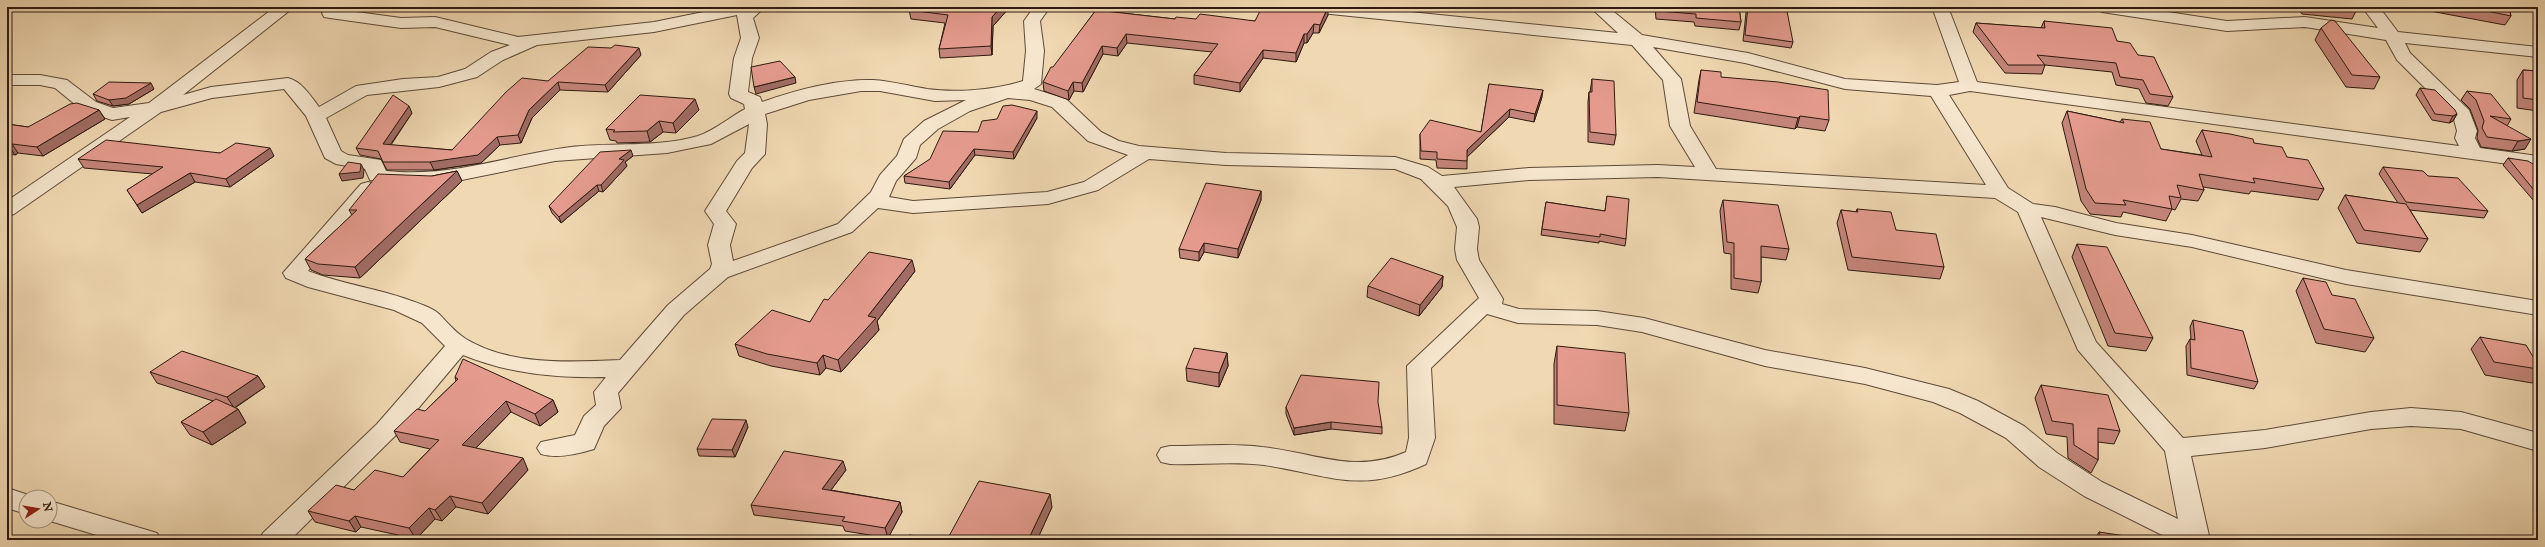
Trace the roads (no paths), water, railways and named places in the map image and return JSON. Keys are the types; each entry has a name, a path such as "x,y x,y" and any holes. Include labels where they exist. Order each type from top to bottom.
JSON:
{"street":[{"path":"7,210 154,108 286,7"},
{"path":"336,7 330,13 401,23 435,22 518,42 654,27 753,7"},
{"path":"720,272 723,264 719,245 725,224 715,211 744,165 755,154 758,135 756,111 753,101 738,94 745,55 744,47 750,38 744,17 758,7"},
{"path":"550,448 585,443 593,422 609,408 606,392 676,310 720,272 782,252 845,228 880,195 887,179 906,158 911,143 931,124 963,107 1000,93 1032,84 1035,51 1032,21 1042,7"},
{"path":"1311,7 1638,40 1748,58 1804,75 1845,84 1937,91 1970,86 2538,162"},
{"path":"1598,7 1638,40 1672,79 1680,126 1709,174"},
{"path":"1940,7 1970,86"},
{"path":"2102,7 2226,26 2292,21 2431,42 2538,52"},
{"path":"2370,7 2392,35 2403,56 2462,114 2467,131 2465,138 2473,154"},
{"path":"316,116 362,90 403,84 439,82 471,73 497,56 536,41"},
{"path":"7,80 40,80 61,84 89,106 112,114 154,108 211,93 288,83 299,92 316,116 320,126 329,138 332,154 343,160 374,164 377,176"},
{"path":"377,176 400,179 443,179 556,155 637,148 667,148 707,139 756,111 810,95 864,86 882,86 936,95 1000,93 1043,97 1061,104 1090,134 1104,142 1145,153 1245,160 1378,162 1421,171 1437,182 1449,193 1468,224 1466,254 1492,299 1491,308 1518,316 1598,318 1644,324 1689,339 1764,358 1865,376 1940,395 1968,407 2015,432 2048,460 2093,490 2196,539"},
{"path":"1937,91 2000,192 2027,209 2055,213 2115,229 2192,241 2346,277 2538,308"},
{"path":"872,201 913,207 1048,198 1090,186 1145,153"},
{"path":"1437,182 1578,172 1658,171 2000,192"},
{"path":"377,176 342,221 311,252 294,273 316,282 402,305 430,318 446,336 459,346 498,360 527,366 564,370 628,368"},
{"path":"2027,209 2086,345 2176,448 2196,539"},
{"path":"1170,455 1263,456 1312,468 1357,473 1399,467 1417,457 1422,438 1419,366 1445,345 1466,319 1492,299"},
{"path":"273,540 386,430 459,346"},
{"path":"2176,448 2226,444 2357,422 2417,418 2457,420 2538,442"},
{"path":"7,498 18,501"},
{"path":"58,513 147,540"}]}
